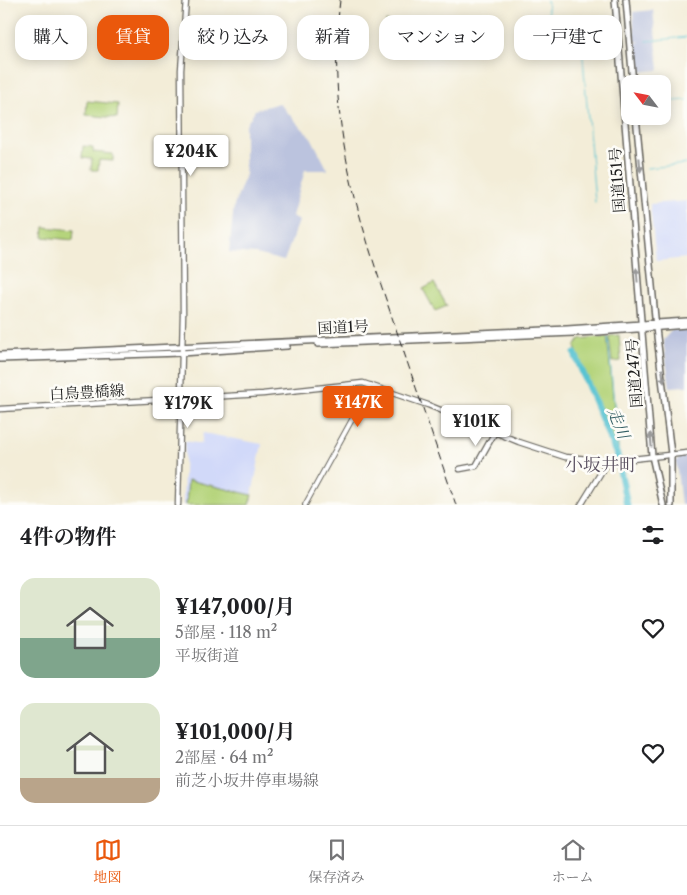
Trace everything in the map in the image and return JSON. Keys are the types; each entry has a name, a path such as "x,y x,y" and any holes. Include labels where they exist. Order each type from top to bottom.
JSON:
{"highway":[{"name":"国道151号","path":"615,0 643,326"},
{"path":"626,0 632,75"},
{"name":"国道151号","path":"637,125 656,326"},
{"name":"国道1号","path":"656,326 687,320"},
{"name":"国道1号","path":"0,357 687,325"},
{"name":"国道247号","path":"643,326 652,456 663,505"},
{"name":"国道247号","path":"656,326 671,454 672,505"}],"main road":[{"path":"178,505 181,350 181,70 186,0"},
{"name":"白鳥豊橋線","path":"0,409 263,394 357,383 371,385 556,455 608,461"},
{"path":"460,469 476,466 495,432"},
{"path":"581,505 608,461 687,453"}],"street":[{"path":"305,505 371,385"}],"shaded area":[{"path":"653,10 656,39 646,41 656,41 659,70 638,72 635,43 641,42 635,41 633,12"},
{"path":"279,103 312,139 328,170 305,170 292,216 299,221 284,261 256,254 229,252 234,206 245,176 245,127 255,110"},
{"path":"687,201 687,258 656,261 650,204"},
{"path":"687,329 687,386 670,387 663,340 672,330"},
{"path":"203,433 262,444 250,505 183,505 185,441 201,444"},
{"path":"687,456 687,505 681,505 676,461 680,457"}],"green space":[{"path":"87,101 118,104 117,118 86,115"},
{"path":"83,146 93,147 93,152 113,154 113,161 99,160 98,170 91,170 92,159 82,158"},
{"path":"44,227 74,230 73,240 43,237"},
{"path":"434,283 447,306 435,311 423,289"},
{"path":"619,335 621,361 612,362 609,336"},
{"path":"607,336 619,456 616,455 575,347 580,339"},
{"path":"188,480 252,495 249,505 186,505"}],"waterway":[{"path":"547,0 551,49 582,46 595,202"},
{"path":"647,41 687,37"},
{"path":"671,101 687,100"},
{"path":"647,168 687,164"},
{"path":"608,337 619,458"},
{"name":"走川","path":"575,354 617,455 627,505"}],"railway":[{"path":"340,0 337,87 341,128 348,168 369,247 456,505"}],"district":[{"name":"小坂井町","path":"601,465"}]}
